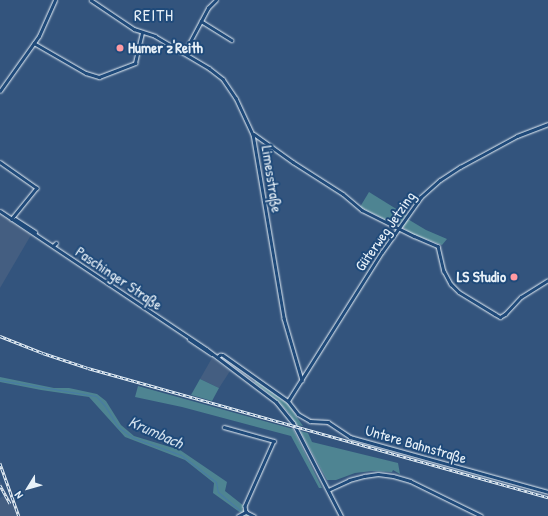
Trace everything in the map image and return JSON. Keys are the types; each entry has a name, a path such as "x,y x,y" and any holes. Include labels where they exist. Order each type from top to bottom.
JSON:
{"street":[{"path":"0,91 34,43 56,0"},
{"name":"Limesstraße","path":"91,0 98,6 142,33 155,36 184,53 218,74 226,83 253,134 284,318 302,380"},
{"path":"184,53 208,8 216,0"},
{"path":"201,21 231,40"},
{"path":"34,43 86,74 99,77 131,66 135,63 142,33"},
{"name":"Güterweg Jetzing","path":"288,401 348,304 398,228 421,197 447,175 518,136 548,124"},
{"path":"253,134 343,194 362,210 438,246 444,271 450,284 458,292 500,317 526,293 547,281"},
{"path":"0,162 37,187 37,190 13,219"},
{"name":"Paschinger Straße","path":"0,210 26,226 42,239 55,245 205,351 216,357 270,397 285,412 297,430 341,516"},
{"name":"Untere Bahnstraße","path":"216,357 223,355 288,401 304,418 315,423 331,423 347,436 548,492"},
{"path":"224,427 274,441 245,506 246,512"},
{"path":"328,490 349,480 364,476 393,476 410,481 481,516"},
{"path":"238,516 246,512"},
{"path":"246,512 254,516"}],"shaded area":[{"path":"0,214 31,235 0,288"},
{"path":"212,358 230,371 219,388 200,379"},
{"path":"0,460 21,516 0,516 0,498 5,495 0,486 0,481 14,506 0,468"}],"green space":[{"path":"369,192 406,215 398,226 360,207"},
{"path":"406,218 426,230 447,239 442,245 412,234 401,226"},
{"path":"0,377 54,388 69,388 97,394 106,401 121,425 134,436 180,450 227,482 225,491 244,506 242,509 251,516 245,516 213,493 214,483 185,460 125,437 89,397 0,382"},
{"path":"200,379 219,388 212,401 191,395"},
{"path":"256,381 288,404 303,426 296,425 289,413 278,401 254,382"},
{"path":"138,386 293,429 322,488 319,488 291,436 182,407 135,397"},
{"path":"300,431 308,433 312,442 398,463 400,474 393,470 392,472 372,471 355,473 336,480 327,480"}],"waterway":[{"name":"Krumbach","path":"0,380 96,396 105,406 118,427 134,438 181,455 216,482 218,492 247,516"}],"railway":[{"path":"0,336 43,353 88,368 548,497"},
{"path":"0,463 19,516"},
{"path":"0,485 10,503"}],"place":[{"name":"Humer z'Reith","path":"120,48"},
{"name":"LS Studio","path":"514,277"}],"district":[{"name":"REITH","path":"154,15"}]}
